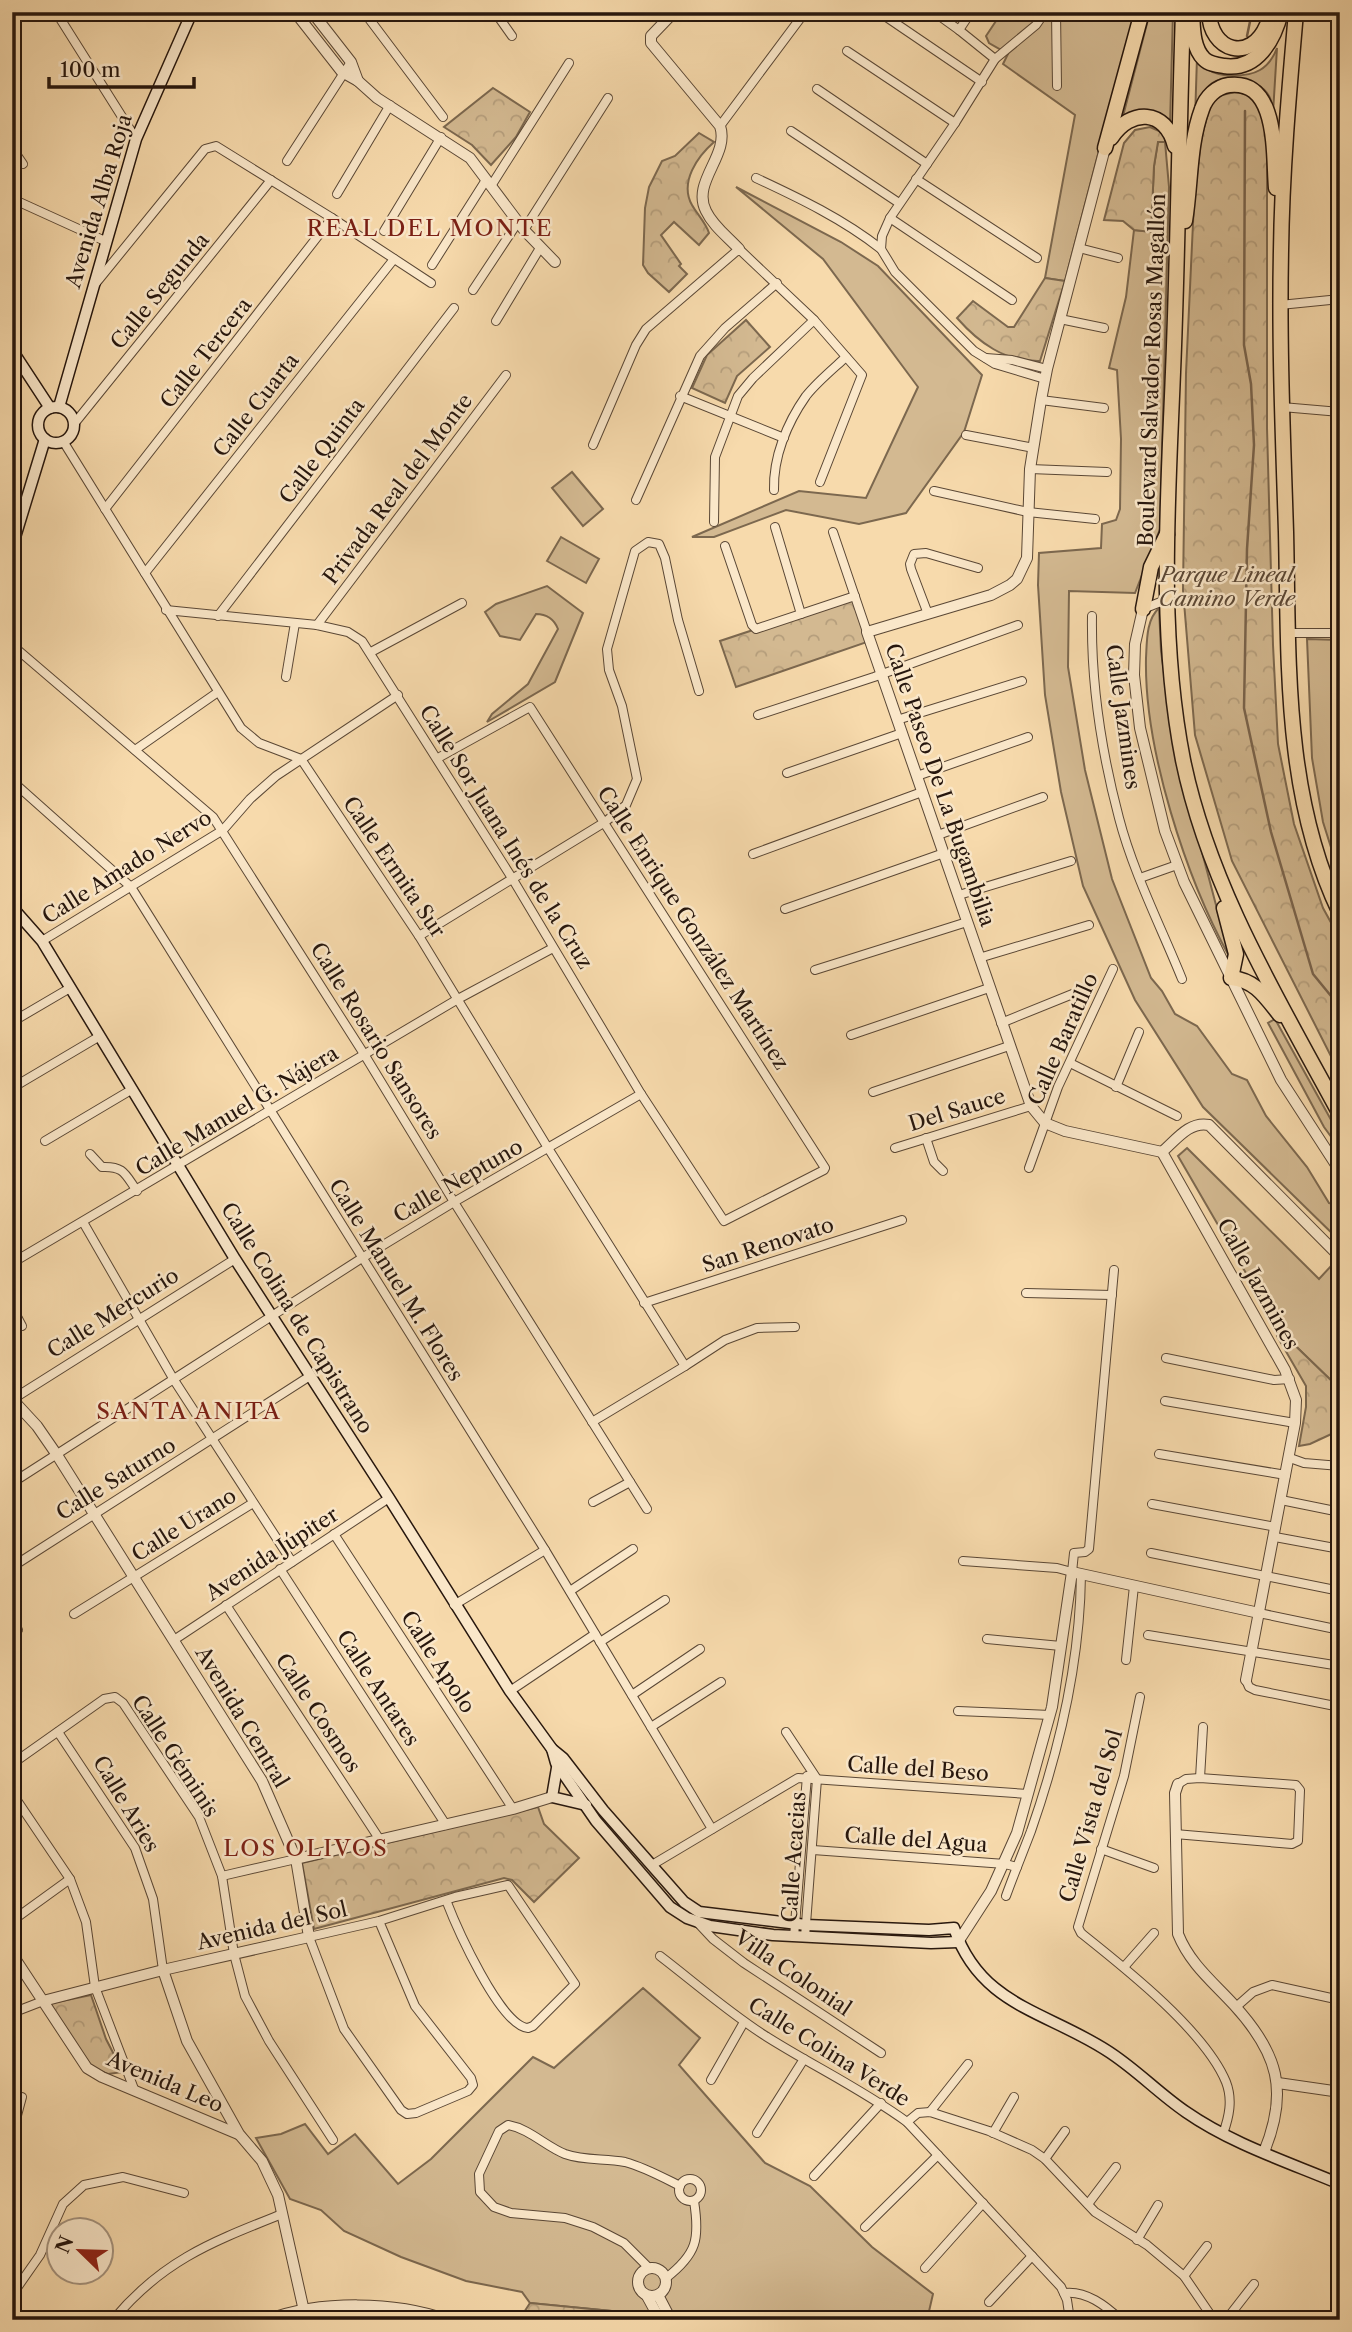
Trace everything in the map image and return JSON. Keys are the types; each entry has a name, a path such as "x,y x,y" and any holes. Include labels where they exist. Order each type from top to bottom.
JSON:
{"highway":[{"path":"1105,148 1142,12"},
{"name":"Boulevard Salvador Rosas Magallón","path":"1183,12 1177,281 1167,533 1171,675 1183,761 1205,839 1236,917 1340,1114"},
{"path":"1192,12 1195,42 1204,59 1234,67 1253,61 1263,51 1278,24 1281,12"},
{"path":"1209,12 1211,29 1216,38 1223,44 1242,49 1261,38 1272,12"},
{"path":"1296,12 1285,134 1280,305 1287,633 1296,750 1303,799 1318,857 1339,908"},
{"path":"1177,281 1198,122 1202,107 1215,90 1223,86 1241,85 1251,88 1266,105 1271,129 1281,247"},
{"path":"1105,148 1118,127 1136,117 1153,118 1168,129 1172,136 1178,170"},
{"path":"1143,610 1151,567 1167,533"},
{"path":"1205,839 1235,945 1236,962 1231,978 1242,979 1255,986 1302,1044"}],"main road":[{"name":"Avenida Alba Roja","path":"55,407 136,139 192,12"},
{"path":"12,350 55,407 70,412 74,424 70,436 56,443 45,439"},
{"path":"12,547 45,439 38,424 42,413 55,407"},
{"name":"Calle Colina de Capistrano","path":"12,907 42,941 272,1317 510,1691 590,1803 670,1907 678,1914 800,1937 958,1942"},
{"path":"559,1761 552,1797 590,1803"},
{"name":"Calle Colina de Capistrano","path":"590,1803 652,1865 698,1917 929,1930 954,1928"},
{"path":"954,1928 958,1942 973,1968 987,1984 1006,1998 1094,2042 1121,2059 1185,2112 1223,2134 1340,2184"}],"street":[{"path":"56,12 136,139"},
{"path":"295,12 342,72 470,158 521,226 555,262"},
{"path":"312,12 351,62 358,81"},
{"path":"364,12 443,117"},
{"path":"495,12 512,36"},
{"path":"674,12 650,40 720,126 722,139 703,191 703,201 709,217 814,320 859,370 861,379 820,482"},
{"path":"720,126 805,12"},
{"path":"879,12 982,82"},
{"path":"934,12 995,59"},
{"path":"959,30 971,12"},
{"path":"881,249 882,236 890,218 995,59 1036,25 1045,12"},
{"path":"1056,12 1057,86"},
{"path":"847,51 955,123"},
{"path":"287,161 342,72 351,62"},
{"path":"432,265 569,63"},
{"path":"817,89 927,164"},
{"path":"473,290 521,226 608,98"},
{"path":"337,194 390,105"},
{"path":"791,131 900,203"},
{"path":"384,231 441,137"},
{"path":"92,288 205,149 216,146 431,283"},
{"path":"12,148 23,164"},
{"name":"Calle Paseo De La Bugambilia","path":"1045,1123 1031,1106 1000,1023 959,895 867,632 990,595 1017,579 1027,558 1030,469 1046,374 1105,148"},
{"path":"755,178 814,206 881,249 895,272 983,358 1012,360 1046,374"},
{"path":"916,179 1037,258"},
{"name":"Calle Segunda","path":"74,424 271,180"},
{"path":"17,201 105,241"},
{"name":"Calle Tercera","path":"105,509 332,218"},
{"path":"890,218 1012,300"},
{"path":"496,321 540,248"},
{"path":"1079,248 1118,258"},
{"path":"593,445 636,345 646,329 739,249"},
{"name":"Calle Cuarta","path":"145,573 394,259"},
{"path":"636,500 699,356 777,283"},
{"path":"1280,305 1340,299"},
{"name":"Calle Quinta","path":"218,616 454,308"},
{"path":"1060,319 1104,328"},
{"path":"714,522 715,457 729,416 744,386 814,320"},
{"path":"774,490 775,466 784,438 807,396 846,357"},
{"name":"Privada Real del Monte","path":"317,625 506,375"},
{"path":"680,396 784,438"},
{"path":"1041,400 1104,408"},
{"path":"1282,407 1340,412"},
{"path":"967,435 1034,448"},
{"path":"63,441 241,728 259,743 301,760"},
{"path":"1030,469 1107,472"},
{"path":"933,491 1028,512 1095,519"},
{"path":"775,527 802,614"},
{"path":"833,532 867,632"},
{"path":"419,936 605,822 626,806 637,779 622,706 609,670 607,649 635,551 648,542 659,544 665,558 678,620 699,691"},
{"path":"725,546 756,629 855,596"},
{"path":"928,614 909,564 915,554 926,552 978,568"},
{"path":"1143,610 1168,599"},
{"path":"371,652 462,603"},
{"name":"Calle Sor Juana Inés de la Cruz","path":"166,610 317,625 355,636 371,652 512,878 641,1094 726,1221"},
{"name":"Calle Jazmines","path":"1143,610 1135,644 1134,675 1140,728 1165,831 1177,865 1282,1080 1340,1171"},
{"name":"Calle Jazmines","path":"1092,616 1095,681 1104,749 1119,821 1182,979"},
{"path":"286,677 295,623"},
{"path":"758,715 1018,625"},
{"path":"1287,633 1340,633"},
{"name":"Calle Rosario Sansores","path":"12,645 204,806 223,830 647,1509"},
{"path":"897,720 1022,681"},
{"path":"135,750 218,692"},
{"name":"Calle Amado Nervo","path":"42,941 223,830 250,799 276,776 398,695"},
{"name":"Calle Enrique González Martínez","path":"438,758 530,707 825,1169 726,1221"},
{"path":"787,773 902,733"},
{"path":"917,776 1028,737"},
{"name":"Calle Ermita Sur","path":"301,760 419,936 685,1366"},
{"name":"Calle Manuel M. Flores","path":"12,781 131,887 545,1549 712,1829"},
{"path":"753,854 922,792"},
{"path":"938,835 1043,797"},
{"path":"785,909 944,853"},
{"path":"959,895 1071,861"},
{"path":"1140,878 1177,865"},
{"path":"816,970 967,922"},
{"path":"979,958 1089,925"},
{"name":"Calle Manuel G. Nájera","path":"12,1263 458,999 553,948"},
{"name":"Calle Baratillo","path":"1029,1168 1070,1063 1113,969"},
{"path":"12,1022 70,988"},
{"path":"851,1035 989,988"},
{"path":"1000,1023 1080,991"},
{"path":"1116,1087 1139,1032"},
{"path":"12,1088 100,1037"},
{"path":"873,1092 1009,1046"},
{"path":"1070,1063 1177,1116"},
{"path":"45,1141 131,1090"},
{"name":"Calle Neptuno","path":"12,1483 362,1258 641,1094"},
{"name":"Del Sauce","path":"895,1148 1031,1106"},
{"path":"1045,1123 1065,1131 1162,1152 1192,1125 1209,1125 1340,1257"},
{"path":"926,1138 934,1161 943,1171"},
{"name":"Calle Jazmines","path":"1162,1152 1290,1379 1297,1400 1290,1458 1246,1680"},
{"path":"90,1154 102,1167 114,1166 122,1170 137,1191"},
{"name":"San Renovato","path":"644,1303 902,1220"},
{"path":"83,1222 174,1380 292,1562"},
{"name":"Calle Mercurio","path":"13,1399 236,1259"},
{"path":"1006,1896 1035,1817 1065,1716 1077,1639 1077,1573 1074,1553 1085,1552 1091,1543 1114,1270"},
{"path":"1026,1293 1112,1295"},
{"path":"12,1307 22,1326"},
{"path":"592,1422 725,1340 757,1328 795,1327"},
{"path":"1166,1358 1275,1380 1290,1379"},
{"name":"Calle Saturno","path":"12,1567 310,1376"},
{"name":"Avenida Central","path":"13,1399 37,1426 57,1455 262,1781 296,1859 309,1937 344,2029 401,2110 407,2114 441,2104 468,2091 473,2085 471,2078 415,2006 379,1921"},
{"path":"1165,1401 1295,1423"},
{"path":"1159,1454 1286,1475"},
{"path":"1290,1458 1340,1466"},
{"path":"593,1502 630,1482"},
{"name":"Avenida Júpiter","path":"173,1640 389,1498"},
{"path":"1281,1500 1340,1512"},
{"name":"Calle Urano","path":"74,1614 253,1503"},
{"path":"1152,1504 1340,1549"},
{"name":"Calle Apolo","path":"334,1534 513,1809"},
{"path":"454,1605 545,1549"},
{"path":"570,1591 633,1549"},
{"path":"1151,1553 1340,1591"},
{"path":"963,1561 1057,1568 1340,1630"},
{"name":"Calle Antares","path":"280,1569 446,1825"},
{"path":"958,1942 981,1910 1005,1864 1028,1794 1050,1715 1077,1573"},
{"path":"1126,1660 1134,1586"},
{"path":"510,1691 665,1600"},
{"name":"Calle Cosmos","path":"226,1605 380,1840"},
{"path":"1147,1634 1340,1666"},
{"path":"987,1639 1061,1646"},
{"path":"632,1695 700,1649"},
{"path":"1246,1680 1249,1687 1255,1690 1340,1707"},
{"path":"651,1727 721,1682"},
{"name":"Calle Géminis","path":"58,1732 104,1699 115,1697 123,1703 199,1817 222,1876 234,1954 245,1996 269,2041 333,2140"},
{"name":"Calle Vista del Sol","path":"1140,1698 1125,1776 1078,1927 1081,1933 1124,1967 1204,2046 1226,2082 1230,2114 1223,2134"},
{"path":"958,1711 1050,1715"},
{"path":"1200,1778 1203,1727"},
{"path":"12,1764 58,1732"},
{"name":"Calle Aries","path":"58,1732 135,1848 153,1899 163,1970 187,2041 239,2134 262,2161 278,2195 304,2311"},
{"path":"786,1732 817,1779"},
{"path":"652,1865 791,1781 806,1778 810,1768"},
{"name":"Calle del Beso","path":"806,1778 1028,1794"},
{"name":"Calle Acacias","path":"800,1937 806,1778"},
{"path":"1175,1833 1292,1844 1298,1841 1299,1787 1200,1778 1186,1779 1178,1784 1175,1793 1175,1833 1178,1934 1185,1952 1236,2007 1271,2062 1278,2083 1278,2106 1274,2127 1264,2152"},
{"name":"Calle Acacias","path":"801,1924 813,1850 817,1779"},
{"path":"12,1793 70,1879 86,1922 95,1987 134,2089"},
{"path":"222,1876 513,1809 552,1797"},
{"path":"1101,1849 1154,1868"},
{"name":"Calle del Agua","path":"813,1850 1017,1867"},
{"path":"12,1921 70,1879"},
{"name":"Avenida del Sol","path":"43,2001 163,1970 379,1921 446,1900 508,1885 575,1984 528,2028 518,2025 501,2006 487,1984 455,1925 446,1900"},
{"name":"Villa Colonial","path":"698,1917 713,1939 744,1963 881,2053"},
{"path":"954,1928 968,1928"},
{"path":"1124,1967 1154,1933"},
{"name":"Avenida Leo","path":"12,1954 87,2068 102,2077 239,2134"},
{"name":"Calle Colina Verde","path":"660,1956 744,2022 881,2103 907,2122 1064,2293 1070,2320"},
{"path":"1236,2007 1253,1992 1272,1985 1340,2000"},
{"path":"12,2012 43,2001"},
{"path":"711,2080 744,2022"},
{"path":"757,2133 804,2059"},
{"path":"930,2112 968,2064"},
{"path":"1278,2083 1340,2092"},
{"path":"12,2134 22,2097"},
{"path":"993,2133 1014,2097"},
{"path":"814,2176 881,2103"},
{"path":"907,2122 918,2113 930,2112 993,2133 1032,2150 1045,2159 1088,2204 1184,2276 1214,2320"},
{"path":"666,2278 656,2269 649,2268 624,2242 593,2227 565,2218 511,2213 494,2207 480,2192 479,2174 499,2131 508,2125 521,2127 563,2153 577,2158 623,2162 648,2170 680,2186"},
{"path":"1045,2159 1065,2131"},
{"path":"864,2227 938,2155"},
{"path":"1088,2204 1116,2167"},
{"path":"12,2295 40,2255 63,2204 84,2185 123,2177 184,2193"},
{"path":"685,2180 699,2182 702,2190 700,2197 694,2201 682,2198 680,2186 685,2180"},
{"path":"649,2268 639,2278 638,2285 641,2292 653,2295 663,2291 666,2278 681,2266 695,2248 698,2227 694,2201"},
{"path":"925,2268 983,2203"},
{"path":"1137,2240 1158,2205"},
{"path":"113,2320 129,2301 164,2270 206,2245 282,2214"},
{"path":"1184,2276 1207,2246"},
{"path":"989,2302 1032,2256"},
{"path":"1226,2320 1254,2284"},
{"path":"1064,2293 1073,2291 1083,2294 1121,2320"},
{"path":"653,2295 660,2320"},
{"path":"653,2295 671,2320"},
{"path":"267,2320 304,2311 359,2305 448,2320"}],"green space":[{"path":"1002,12 1135,12 1065,281 1045,278 1075,115 1003,64 1008,54 989,43 986,36"},
{"path":"1150,12 1173,12 1170,125 1122,120"},
{"path":"1277,48 1273,113 1270,98 1264,89 1248,80 1229,78 1220,79 1206,89 1195,120 1197,57 1214,73 1241,75 1263,68"},
{"path":"493,88 530,112 516,137 491,165 472,145 444,127"},
{"name":"Parque Lineal Camino Verde","path":"1235,92 1253,99 1267,127 1267,428 1278,744 1294,824 1323,908 1340,939 1340,1074 1232,861 1195,735 1183,590 1186,373 1194,202 1201,139 1210,106 1218,96"},
{"path":"1150,127 1165,137 1165,142 1158,142 1154,166 1151,232 1134,230 1123,221 1104,220 1124,143 1135,130"},
{"path":"699,133 714,142 692,170 688,187 692,205 709,233 699,245 674,222 661,235 681,264 679,266 687,274 669,292 643,265 645,208 649,187 662,161 675,156"},
{"path":"1158,141 1165,142 1169,187 1160,529 1135,593 1069,591 1068,667 1085,770 1112,879 1151,978 1175,1014 1197,1026 1232,1074 1247,1080 1266,1116 1307,1167 1329,1203 1340,1205 1340,1241 1203,1107 1135,1000 1083,886 1061,792 1045,695 1038,585 1039,553 1101,548 1102,524 1116,520 1120,509 1121,439 1117,370 1109,368 1126,297 1134,230 1151,232"},
{"path":"736,187 841,242 878,266 982,375 964,432 906,513 859,524 786,510 714,537 692,537 799,491 866,498 918,387 823,259"},
{"path":"1045,278 1065,281 1040,361 1015,358 994,349 974,335 957,318 973,301 1008,327 1014,327"},
{"path":"746,320 770,347 737,376 725,403 692,388 707,355"},
{"path":"572,472 603,509 583,526 552,488"},
{"path":"561,537 599,559 586,583 547,561"},
{"path":"547,586 583,613 555,682 487,722 492,714 528,684 558,629 549,618 536,614 520,640 500,636 485,612 496,604"},
{"path":"855,596 870,641 736,687 720,641"},
{"path":"1159,608 1161,651 1174,746 1230,958 1198,890 1160,772 1147,694 1146,658 1149,625"},
{"path":"1307,639 1340,640 1340,876 1323,822 1312,758"},
{"path":"1275,1019 1340,1136 1340,1149 1324,1127 1268,1023"},
{"path":"1187,1148 1319,1279 1331,1266 1340,1272 1340,1389 1279,1330 1178,1156"},
{"path":"1279,1330 1340,1389 1340,1430 1310,1444 1299,1446 1306,1407 1306,1386 1277,1336"},
{"path":"538,1807 544,1824 579,1858 534,1902 512,1880 504,1878 314,1929 302,1863"},
{"path":"643,1988 700,2038 679,2065 765,2163 810,2186 872,2247 933,2294 927,2320 651,2320 632,2313 530,2303 522,2292 466,2281 401,2257 344,2231 321,2210 290,2199 256,2138 281,2134 305,2124 328,2154 355,2134 398,2184 431,2159 533,2057 554,2068"},
{"path":"91,1995 106,2039 123,2072 108,2074 93,2068 47,2004"},
{"path":"530,2303 632,2313 646,2320 519,2320"}],"waterway":[{"path":"1247,36 1252,12"},
{"path":"1245,111 1244,345 1251,384 1254,445 1247,549 1244,708 1271,832 1313,974 1340,1007"}],"district":[{"name":"REAL DEL MONTE","path":"430,228"},
{"name":"SANTA ANITA","path":"189,1411"},
{"name":"LOS OLIVOS","path":"306,1848"}]}
